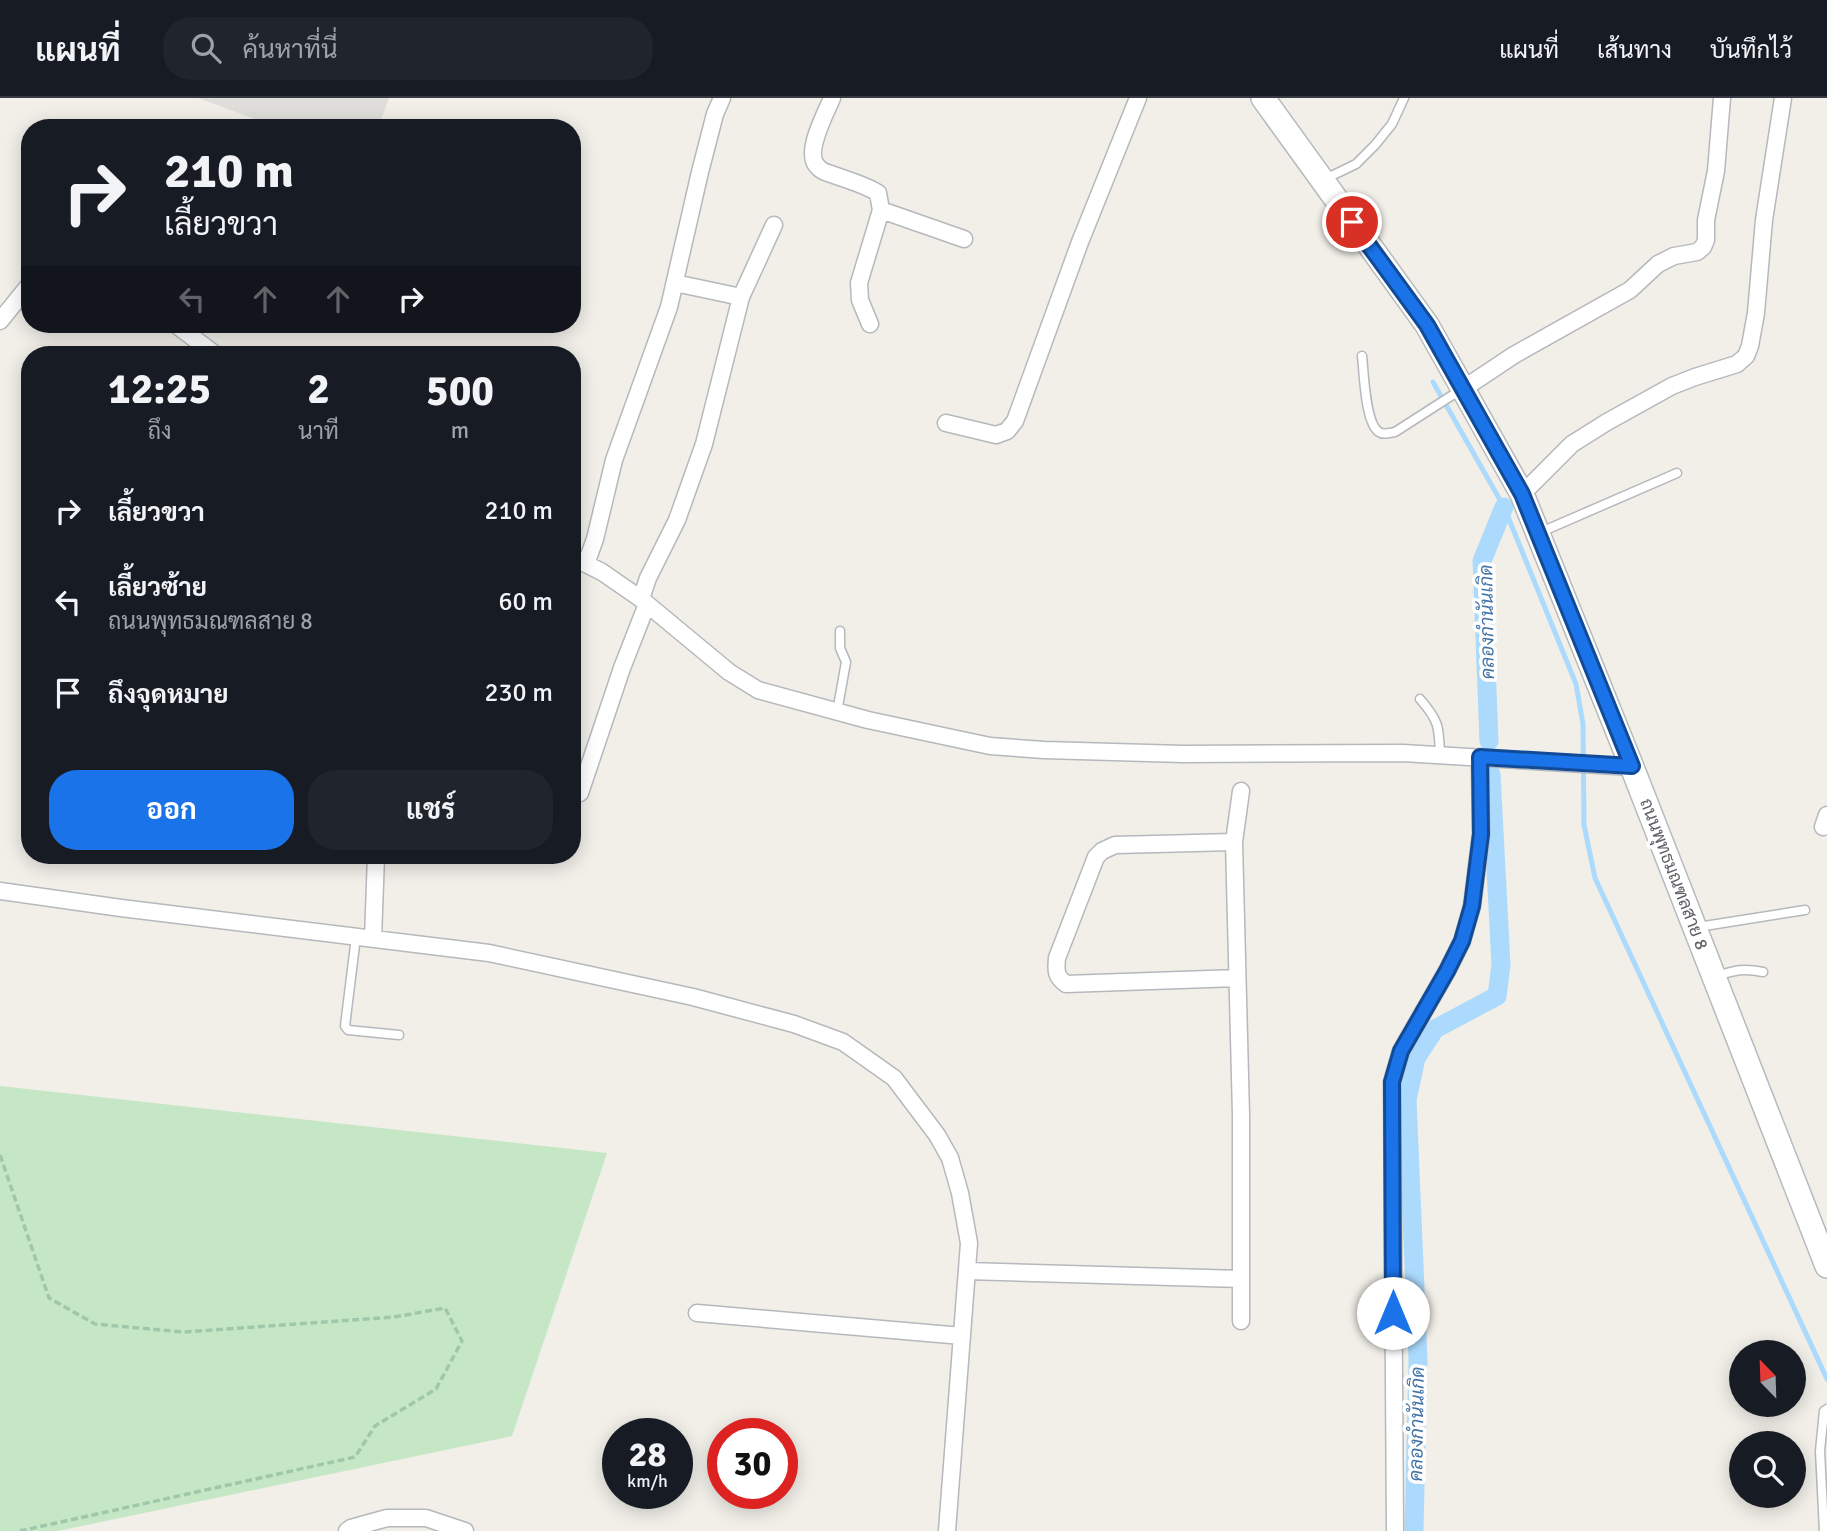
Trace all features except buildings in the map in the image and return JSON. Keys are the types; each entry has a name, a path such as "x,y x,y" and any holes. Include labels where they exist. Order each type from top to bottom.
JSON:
{"street":[{"path":"581,558 595,539 614,460 669,307 700,172 715,114 722,98"},
{"path":"832,98 814,142 812,155 816,166 878,193 881,210 859,283 860,300 870,324"},
{"path":"946,423 996,435 1007,431 1015,421 1080,242 1138,98"},
{"name":"ถนนพุทธมณฑลสาย 8","path":"1263,98 1427,325 1522,494 1632,766 1826,1262"},
{"path":"1464,388 1514,355 1630,290 1658,264 1674,256 1697,252 1703,247 1716,171 1722,98"},
{"path":"1522,494 1572,444 1607,422 1672,386 1737,364 1746,356 1756,313 1764,220 1783,98"},
{"path":"881,210 964,239"},
{"path":"581,790 644,602 648,578 677,520 704,444 741,297 774,225"},
{"path":"674,283 741,297"},
{"path":"0,321 21,295"},
{"path":"187,333 204,346"},
{"path":"581,562 602,572 644,602 729,672 758,690 867,720 990,746 1183,754 1403,753 1632,766"},
{"path":"1395,1531 1392,1082 1401,1051 1462,941 1472,906 1481,834 1480,757"},
{"path":"1241,791 1234,842 1241,1115 1241,1321"},
{"path":"1234,842 1115,845 1102,851 1096,857 1081,894 1057,958 1056,972 1059,979 1066,984 1237,978"},
{"path":"365,938 375,864"},
{"path":"0,891 489,953 693,998 794,1024 842,1042 894,1078 937,1135 950,1158 960,1193 969,1242 947,1531"},
{"path":"967,1271 1241,1279"},
{"path":"697,1314 962,1336"},
{"path":"347,1531 387,1518 426,1518 465,1531"}],"lane":[{"path":"1323,180 1356,164 1375,145 1392,124 1404,98"},
{"path":"1362,356 1369,417 1377,431 1382,434 1395,432 1464,388"},
{"path":"1538,534 1677,473"},
{"path":"837,712 846,662 840,648 840,631"},
{"path":"1420,699 1436,719 1440,755"},
{"path":"1695,927 1805,910"},
{"path":"365,938 345,1026 348,1030 400,1035"},
{"path":"1714,977 1738,969 1763,972"},
{"path":"1824,1531 1820,1451 1824,1411 1827,1409"}],"path":[{"path":"0,1155 49,1298 95,1324 183,1332 394,1317 445,1308 462,1341 436,1389 375,1426 355,1457 20,1531"}],"shaded area":[{"path":"198,98 389,98 381,119 255,119"}],"green space":[{"path":"0,1086 607,1153 512,1436 58,1531 0,1531"}],"waterway":[{"path":"1433,382 1504,507 1576,684 1583,724 1584,825 1595,878 1827,1379"},
{"name":"คลองกำนันเกิด","path":"1489,741 1482,561 1504,507"},
{"name":"คลองกำนันเกิด","path":"1414,1531 1418,1360 1407,1100 1416,1058 1435,1029 1497,996 1501,965 1491,774"}],"route":[{"path":"1352,222 1427,325 1522,494 1632,766 1480,757 1481,834 1472,906 1462,941 1401,1051 1392,1082 1393,1313"}]}
